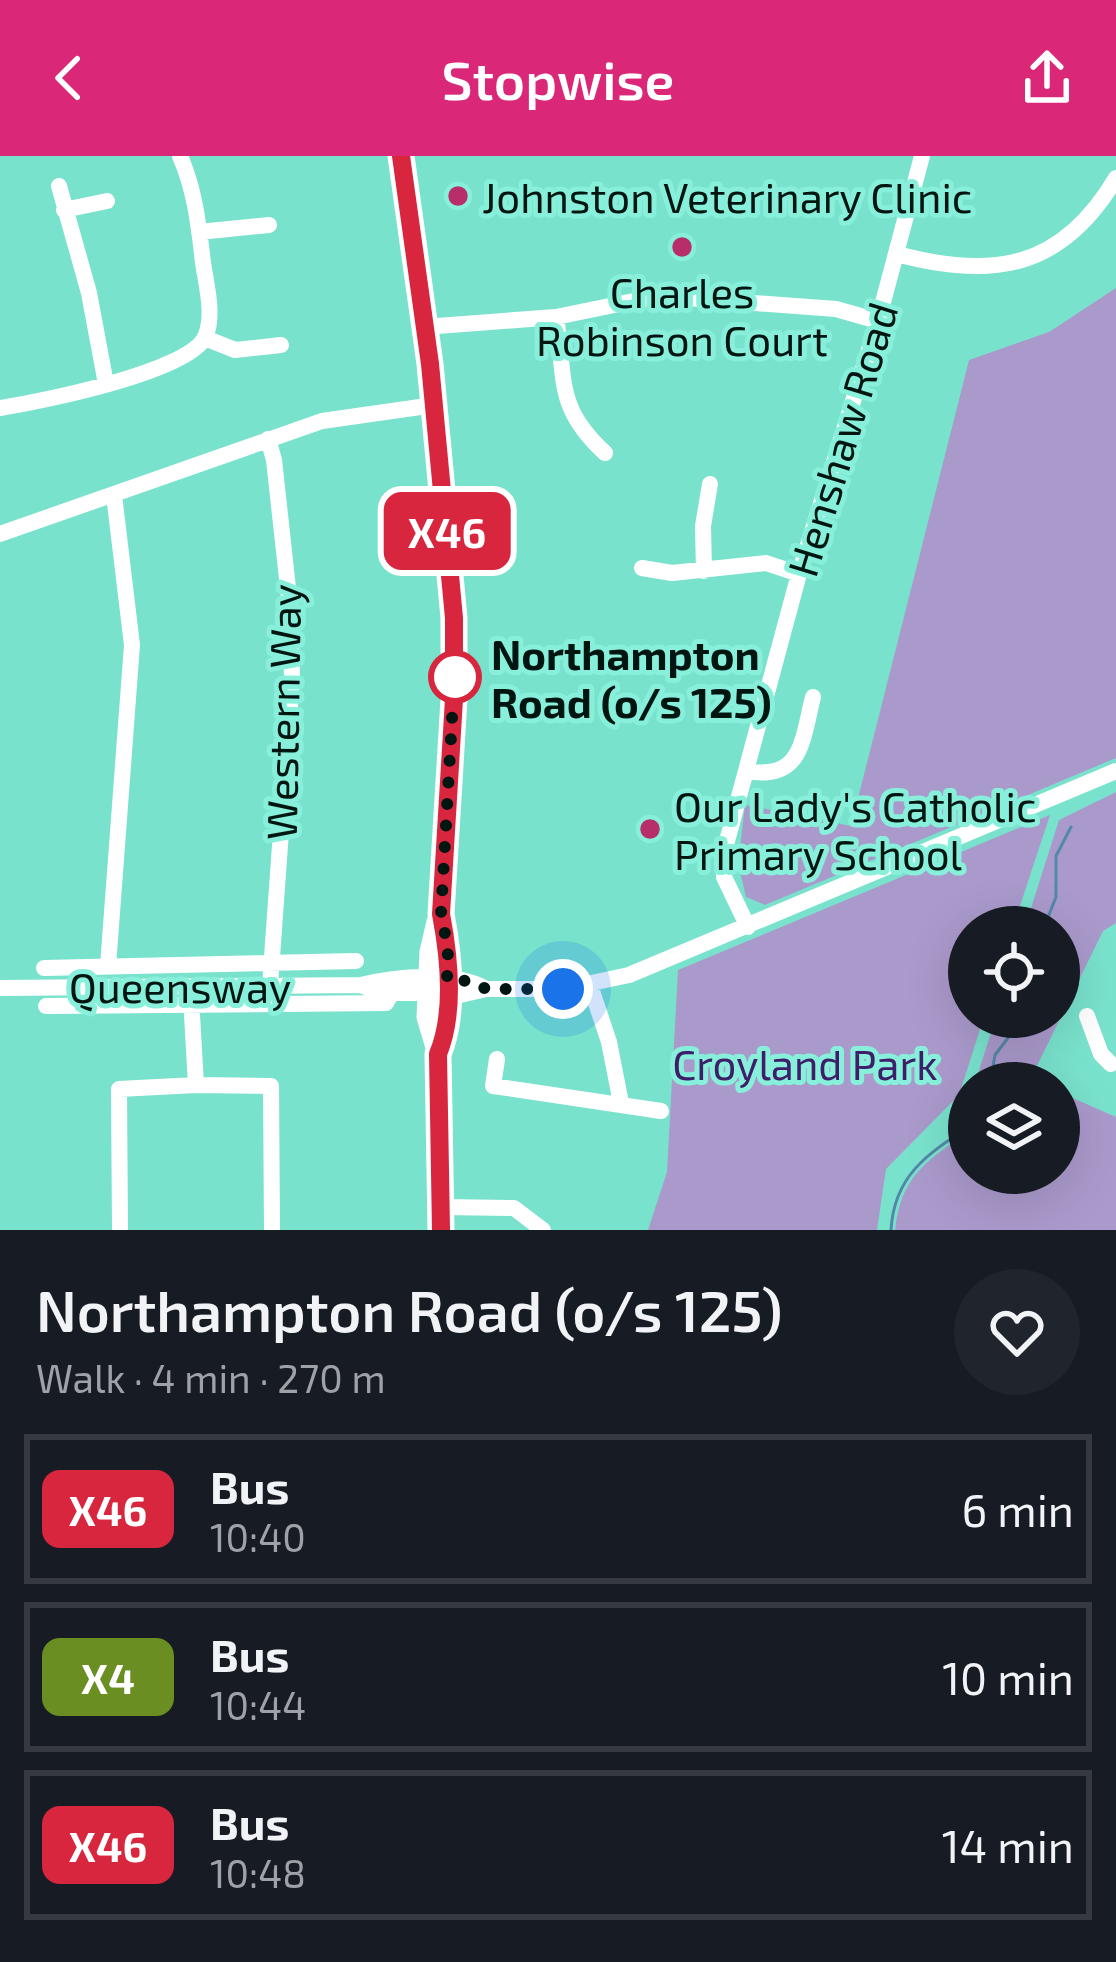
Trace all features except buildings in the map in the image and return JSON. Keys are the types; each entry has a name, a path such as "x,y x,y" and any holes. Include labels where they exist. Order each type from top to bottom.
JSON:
{"main road":[{"path":"401,156 434,405 455,641 441,914 448,949 428,1022 438,1054 441,1218"},
{"path":"438,1054 445,1036 433,930 441,914"}],"street":[{"path":"0,408 153,371 187,355 205,338 209,314 199,232 180,156"},
{"name":"Henshaw Road","path":"748,927 724,877 723,856 799,574 878,321 922,156"},
{"path":"897,254 944,267 983,269 1019,263 1052,248 1083,225 1116,178"},
{"path":"59,187 89,293 106,384"},
{"path":"64,210 107,201"},
{"path":"199,232 269,226"},
{"path":"424,327 556,317 658,296 836,309 878,321"},
{"path":"556,317 566,403 579,429 605,453"},
{"path":"205,338 236,350 280,344"},
{"path":"0,534 340,416 434,405"},
{"name":"Western Way","path":"268,439 290,606 292,678 270,985"},
{"path":"704,571 703,526 710,484"},
{"path":"109,966 132,645 114,495"},
{"path":"642,568 672,573 766,563 799,574"},
{"path":"747,771 771,776 789,767 801,745 813,697"},
{"path":"437,987 471,981 486,989 563,989 628,975 1116,771"},
{"path":"44,968 356,961"},
{"path":"190,984 196,1084"},
{"name":"Queensway","path":"361,985 392,992 437,987"},
{"path":"590,985 609,1042 621,1103"},
{"name":"Queensway","path":"0,988 437,987"},
{"name":"Queensway","path":"46,1006 386,1003 392,992"},
{"path":"1111,1064 1099,1050 1091,1023 1116,1019"},
{"path":"497,1059 493,1086 661,1112"},
{"path":"120,1230 119,1089 196,1084 271,1086 272,1230"},
{"path":"441,1218 514,1208 543,1230"}],"green space":[{"path":"1116,288 1116,758 765,905 746,897 738,863 745,805 851,826 969,360 1049,332"},
{"path":"1116,792 1116,923 1103,931 1080,978 1080,906 1032,906 1059,820"},
{"name":"Croyland Park","path":"1050,815 1020,906 948,906 948,1038 977,1038 970,1062 948,1062 948,1106 886,1169 877,1230 648,1230 667,1172 678,970"},
{"path":"989,1038 1051,1038 1039,1062 982,1062"},
{"path":"1080,1101 1116,1117 1116,1230 895,1230 903,1196 929,1161 948,1147 948,1194 1080,1194"}],"waterway":[{"path":"1052,906 1056,856 1071,827"},
{"path":"994,1062 1008,1038"},
{"path":"891,1230 893,1211 906,1181 948,1141"}],"bus line":[{"name":"X46","path":"401,156 430,364 454,618 441,914 448,949 445,1036 438,1054 441,1230"}],"place":[{"name":"Johnston Veterinary Clinic","path":"458,196"},
{"name":"Charles Robinson Court","path":"682,247"},
{"name":"Northampton Road (o/s 125)","path":"455,677"},
{"name":"Our Lady's Catholic Primary School","path":"650,829"}],"route":[{"path":"455,677 455,665 441,914 448,949 447,980 471,981 486,989 563,989"}]}
